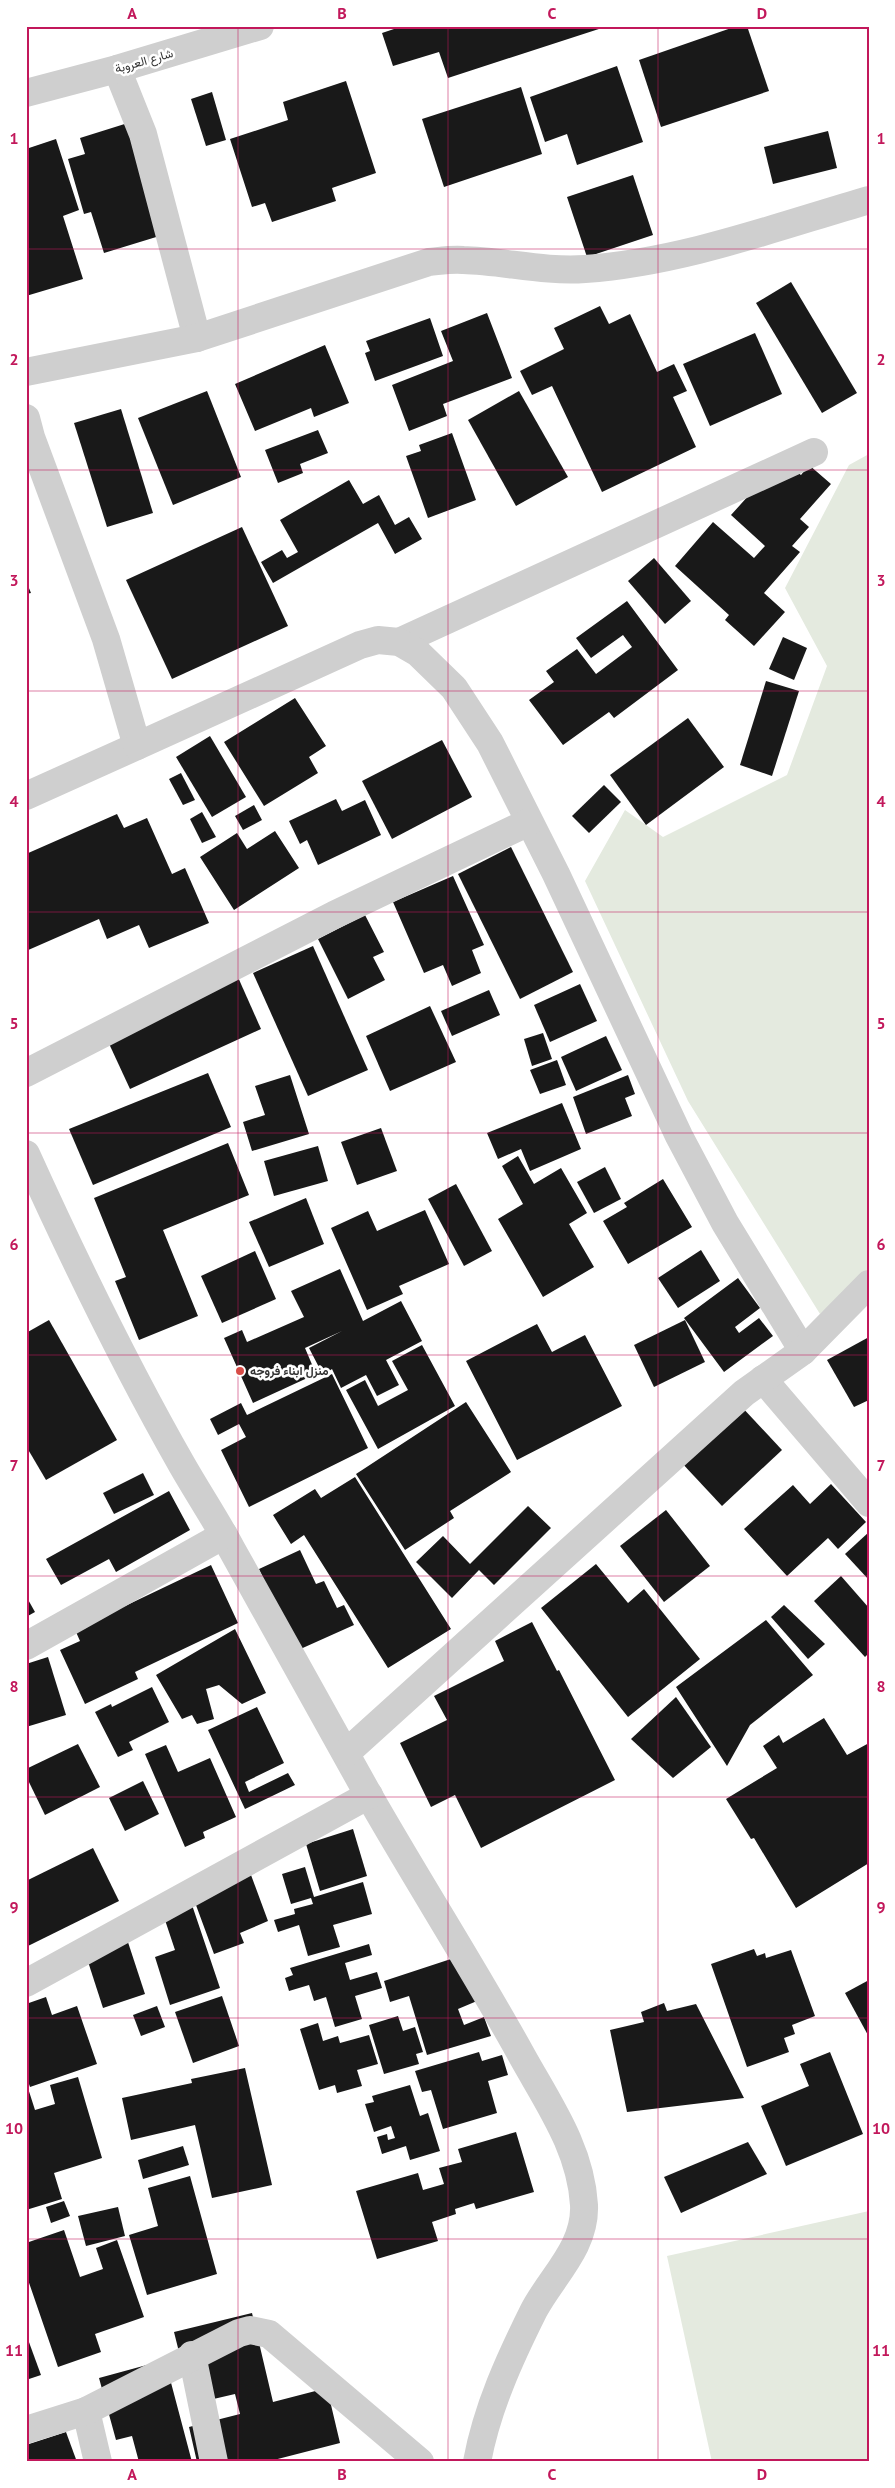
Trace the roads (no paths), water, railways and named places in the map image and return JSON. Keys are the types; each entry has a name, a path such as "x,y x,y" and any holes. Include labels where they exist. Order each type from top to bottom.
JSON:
{"street":[{"name":"شارع العروبة","path":"26,93 118,69 260,26"},
{"path":"118,69 144,134 197,338"},
{"path":"26,372 197,338 429,262 462,259 523,266 582,269 634,265 697,250 869,200"},
{"path":"26,418 31,437 106,639 137,746"},
{"path":"399,642 814,452"},
{"path":"26,796 360,645 378,640 399,642 418,653 454,688 490,743 556,874 684,1144 725,1223 803,1351"},
{"path":"26,1072 334,915 529,822"},
{"path":"26,1154 52,1212 123,1354 182,1465 224,1535 368,1795 477,1975 571,2145 582,2184 584,2210 570,2258 537,2304 502,2378 482,2438 478,2462"},
{"path":"346,1753 744,1393 803,1351 869,1284"},
{"path":"763,1379 869,1503"},
{"path":"26,1646 224,1535"},
{"path":"26,1983 368,1795"},
{"path":"26,2430 86,2410 192,2355 239,2333 250,2330 269,2334 420,2462"},
{"path":"192,2355 214,2462"},
{"path":"86,2410 98,2462"}],"place":[{"name":"منزل ابناء فروجه","path":"240,1371"}]}
